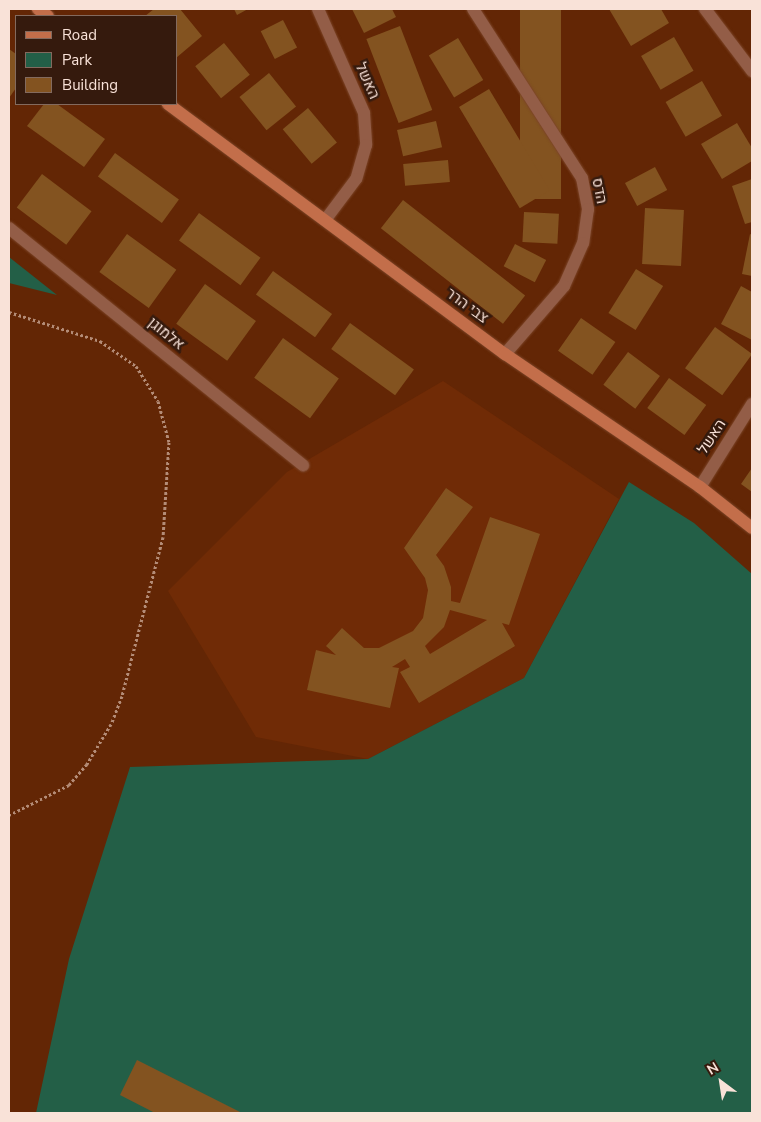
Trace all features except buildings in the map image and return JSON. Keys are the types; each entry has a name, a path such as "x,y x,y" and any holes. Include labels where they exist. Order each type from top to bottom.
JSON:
{"street":[{"name":"האשל","path":"318,9 364,113 366,145 356,179 326,219"},
{"name":"הדס","path":"473,9 582,178 588,209 583,243 564,286 505,354"},
{"path":"705,9 752,71"},
{"name":"צבי הרר","path":"169,105 326,219 505,354 700,486 752,528"},
{"name":"אלמוגן","path":"9,228 303,464"},
{"name":"האשל","path":"700,486 752,404"}],"path":[{"path":"9,312 100,341 136,366 158,401 169,442 163,538 122,696 111,724 87,764 68,785 9,816"}],"shaded area":[{"path":"443,381 619,499 524,678 368,759 256,737 168,591 287,472"}],"green space":[{"path":"9,257 57,295 9,283"},
{"path":"629,482 694,523 752,574 752,1113 36,1113 69,959 130,767 368,759 524,678"}]}
